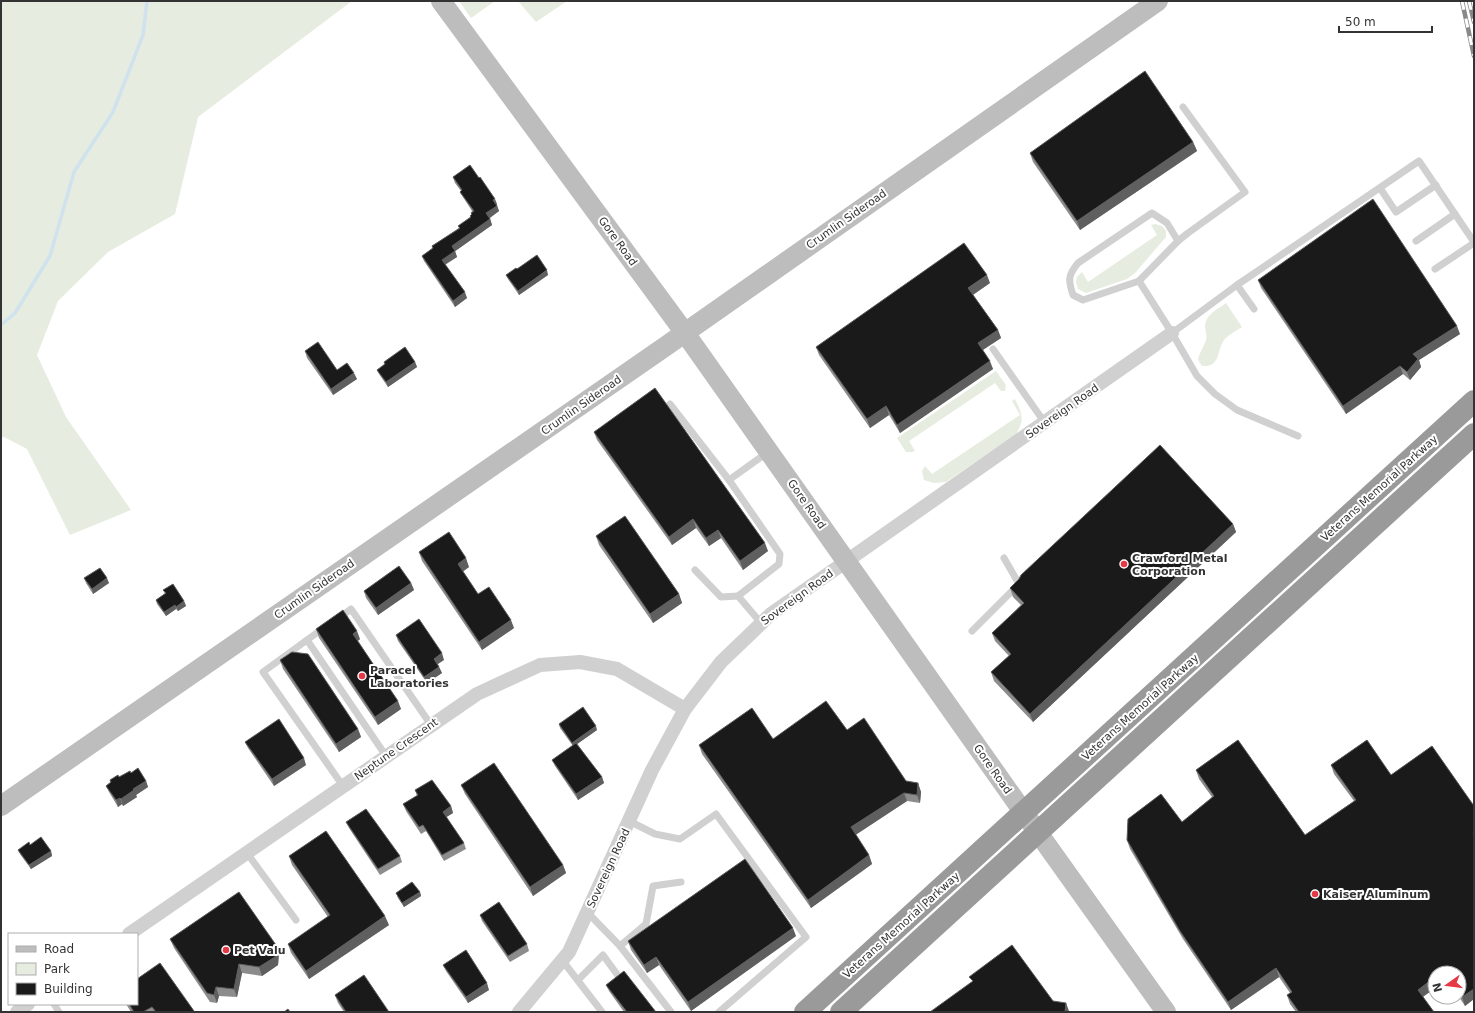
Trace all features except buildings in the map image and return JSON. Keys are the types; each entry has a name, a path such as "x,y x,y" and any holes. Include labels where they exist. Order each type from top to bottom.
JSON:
{"highway":[{"name":"Veterans Memorial Parkway","path":"805,1012 1474,401"},
{"path":"841,1012 1474,434"}],"street":[{"name":"Gore Road","path":"441,1 685,333 1166,1012"},
{"name":"Crumlin Sideroad","path":"1,806 685,333 1158,1"},
{"name":"Sovereign Road","path":"519,1012 569,952 652,770 685,709 721,662 770,614 1172,333"},
{"name":"Neptune Crescent","path":"130,933 477,694 540,665 580,662 617,669 685,709"},
{"path":"17,1012 27,1005"}],"lane":[{"path":"1178,241 1167,222 1152,213 1078,263 1071,272 1069,283 1073,295 1083,300 1139,281 1178,241 1245,192 1182,107"},
{"path":"1172,333 1237,285 1419,160 1474,242 1435,270"},
{"path":"1380,188 1396,212 1436,185"},
{"path":"1416,241 1455,214"},
{"path":"1139,281 1197,376 1215,394 1237,410 1298,436"},
{"path":"1237,285 1254,309"},
{"path":"993,349 1045,423"},
{"path":"670,404 729,480 780,554 779,564 738,596 721,597 695,570"},
{"path":"729,480 769,451"},
{"path":"972,631 1019,584 1004,558"},
{"path":"738,596 761,623"},
{"path":"343,786 263,672 352,609 431,726"},
{"path":"307,640 386,756"},
{"path":"629,821 655,834 680,839 716,814 806,937 719,1012"},
{"path":"247,853 296,920"},
{"path":"620,946 646,924 653,886 681,882"},
{"path":"587,912 620,946 671,1012"},
{"path":"578,980 603,955 619,977"},
{"path":"562,960 602,1012"}],"green space":[{"path":"1,1 352,1 198,117 175,214 108,252 58,301 37,355 66,417 131,510 70,535 27,449 4,437 1,438"},
{"path":"459,1 495,1 471,18"},
{"path":"518,1 567,1 536,22"},
{"path":"1155,224 1162,226 1166,231 1166,237 1135,273 1127,279 1086,293 1078,289 1076,282 1077,277 1082,272 1088,282 1157,235 1151,225"},
{"path":"1226,303 1242,327 1224,340 1217,358 1212,364 1202,366 1198,360 1206,340 1205,328 1207,319 1212,313"},
{"path":"996,371 1006,385 1005,391 1001,391 995,383 909,441 915,451 906,452 897,438"},
{"path":"1015,399 1022,416 1021,425 1016,434 946,482 934,483 924,480 922,471 925,466 932,474 1020,415 1012,401"}],"waterway":[{"path":"1,325 15,313 50,256 74,172 113,112 143,35 147,1"}],"railway":[{"path":"1462,1 1474,56"},
{"path":"1469,1 1474,22"}],"place":[{"name":"Crawford Metal Corporation","path":"1124,564"},
{"name":"Paracel Laboratories","path":"362,676"},
{"name":"Kaiser Aluminum","path":"1315,894"},
{"name":"Pet Valu","path":"226,950"}]}
